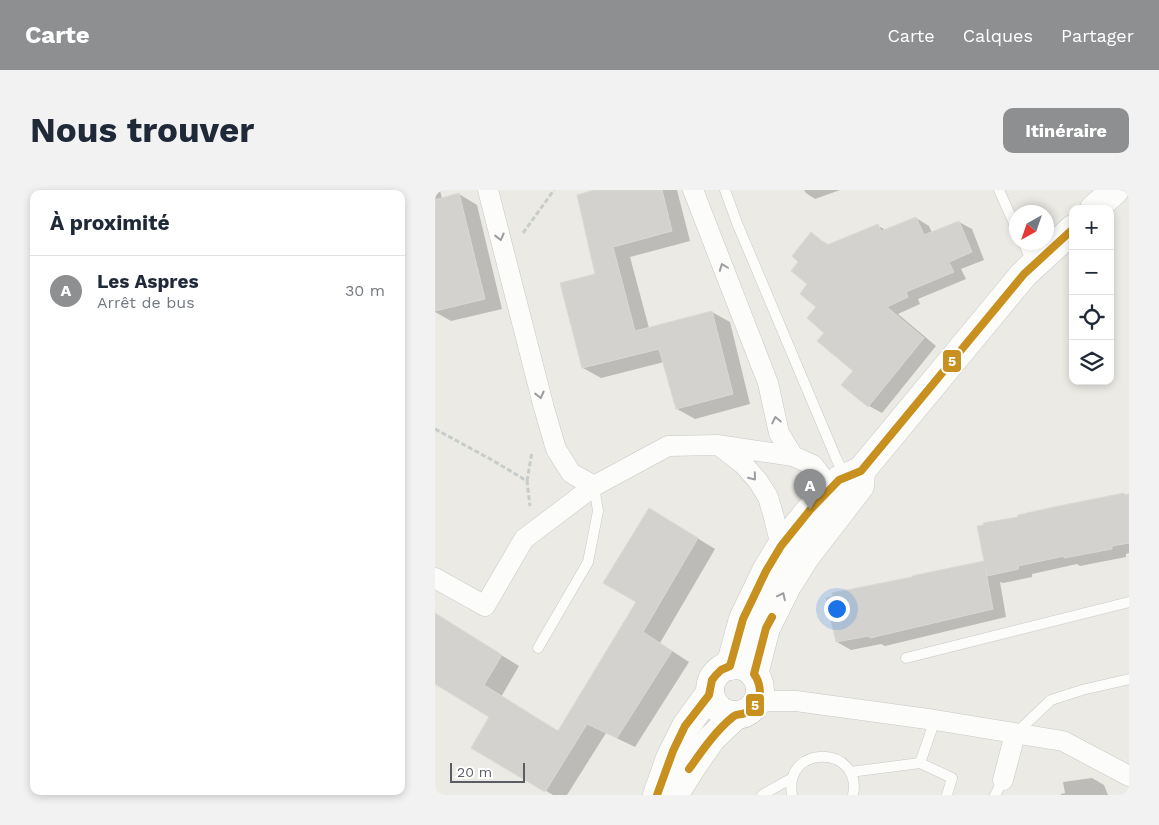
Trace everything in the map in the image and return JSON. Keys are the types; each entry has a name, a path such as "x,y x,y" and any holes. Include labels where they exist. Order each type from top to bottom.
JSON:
{"main road":[{"path":"1098,205 1115,190"},
{"path":"747,680 723,668 717,673 712,679 710,686 710,694 716,707 722,712 736,716 754,707 747,680 743,619 766,571 781,546 810,510 846,479 1024,274 1028,254 1069,231"},
{"path":"747,680 766,628 787,586 806,556 860,486 846,479"},
{"path":"657,795 670,758 685,726 710,694"},
{"path":"674,795 711,739 736,716"}],"street":[{"path":"488,190 543,408 556,449 571,472 595,486"},
{"path":"693,190 769,383 779,433 793,456"},
{"path":"717,445 743,464 758,481 768,497 781,546"},
{"path":"435,578 485,606 524,539 595,486 668,446 717,445 793,456 846,479"},
{"path":"747,680 796,701 935,720 1063,741 1129,776"},
{"path":"999,787 1015,734"}],"lane":[{"path":"725,190 737,223 846,479"},
{"path":"999,190 1009,212"},
{"path":"538,648 588,562 598,511 595,486"},
{"path":"906,658 1129,602"},
{"path":"1015,734 1051,700 1082,690 1129,679"},
{"path":"920,763 935,720"},
{"path":"792,795 793,778 798,768 805,761 825,756 844,764 850,772 854,782 853,795"},
{"path":"850,772 920,763 952,778 947,795"},
{"path":"762,795 793,778"}],"path":[{"path":"505,258 553,190"},
{"path":"435,429 527,481 532,534"}],"building":[{"path":"594,190 662,190 672,231 613,247 635,331 712,311 733,394 676,409 659,349 582,368 560,283 595,274 577,195"},
{"path":"459,193 485,299 435,311 435,200"},
{"path":"916,217 924,235 959,221 972,252 949,262 954,272 906,292 908,297 887,307 924,338 868,407 841,385 853,371 817,341 824,333 807,318 816,307 800,294 807,284 791,271 798,262 792,256 811,232 827,245 878,224 881,231"},
{"path":"1124,493 1124,495 1129,494 1129,543 1112,546 1112,549 1064,558 1064,556 1018,566 1019,569 987,576 985,567 993,609 870,638 869,636 836,642 826,598 833,596 832,593 984,561 977,526 984,525 983,523"},
{"path":"649,508 698,538 643,632 672,651 617,738 587,724 545,792 471,748 489,717 435,684 435,613 502,655 484,685 558,731 636,602 603,583"}],"transit line":[{"name":"5","path":"657,795 673,751 685,726 709,695 712,680 721,670 730,666 743,619 766,571 781,546 810,510 839,480 861,471 1024,274 1069,233"},
{"name":"5","path":"689,769 727,722 734,716 748,711 757,703 760,688 754,674 766,628 772,617"}],"place":[{"name":"Les Aspres","path":"810,510"}]}
